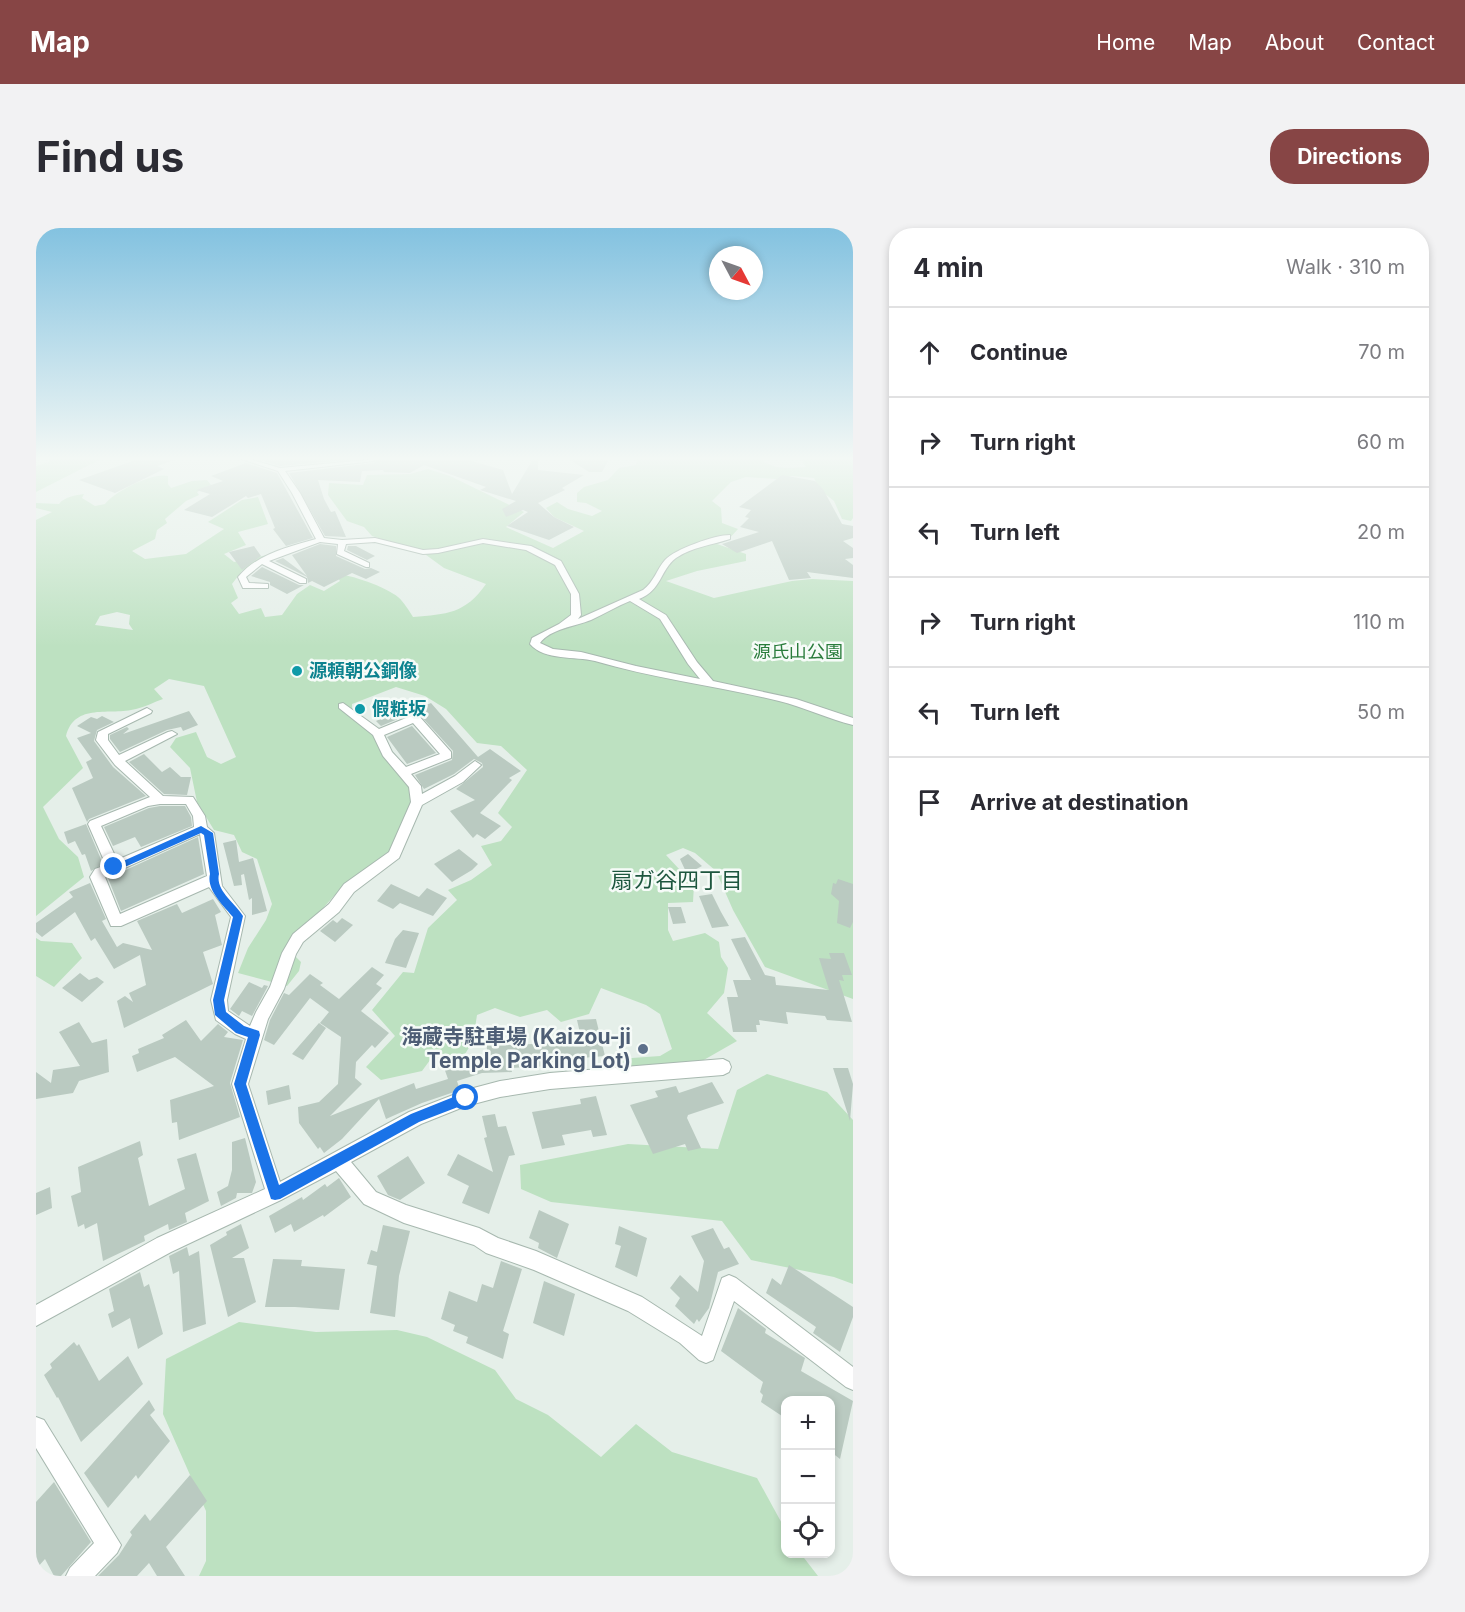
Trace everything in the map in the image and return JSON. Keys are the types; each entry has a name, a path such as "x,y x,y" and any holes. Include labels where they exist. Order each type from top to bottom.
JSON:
{"street":[{"path":"311,522 320,540"},
{"path":"727,537 684,550 671,558 662,568 658,580 648,591 633,599 623,600 583,621 548,631 535,640 535,644 548,651 585,655 670,678 785,700 853,722"},
{"path":"265,586 246,586 243,584 242,577 246,572 284,551 320,540 342,542 375,540 423,552 483,541 528,548 558,563 575,594 576,615 569,624"},
{"path":"342,542 340,552 366,565"},
{"path":"264,562 303,581"},
{"path":"633,599 663,617 693,664 710,684"},
{"path":"275,1194 240,1084 261,1017 278,989 289,953 295,943 305,931 334,908 349,888 394,855 417,802 415,786 387,753 378,733 343,706"},
{"path":"147,711 103,732 102,740 118,760 160,800"},
{"path":"378,733 415,718 447,755 405,772"},
{"path":"118,760 172,734"},
{"path":"417,802 459,779 475,765"},
{"path":"114,867 94,824 146,802 189,800 200,816 201,829"},
{"path":"201,829 114,867 97,877 116,922 213,879"},
{"path":"201,829 208,833 213,879 220,894 238,916 219,1000 221,1015 240,1029 255,1035"},
{"path":"36,1316 164,1245 275,1194 415,1118 466,1098 500,1089 550,1081 723,1067"},
{"path":"339,1161 369,1198 404,1214 479,1237 493,1246 635,1304 687,1336 706,1353 729,1285 853,1380"},
{"path":"36,1428 109,1545 78,1576"}],"green space":[{"name":"源氏山公園","path":"36,522 166,522 157,530 155,539 132,551 145,559 186,554 224,529 208,522 267,522 268,524 238,532 246,545 224,554 234,562 272,554 242,571 232,584 238,598 231,603 239,614 261,608 265,617 282,615 297,594 310,585 324,591 340,581 335,574 377,585 392,593 402,601 413,617 446,613 463,607 486,584 444,568 422,552 372,536 364,527 350,522 512,522 506,527 553,548 584,531 565,522 722,522 738,529 728,540 717,544 746,554 746,561 697,571 666,581 714,598 792,581 812,579 853,581 853,999 765,967 733,910 716,871 695,853 683,848 666,855 694,885 693,902 668,903 668,930 673,941 705,933 719,942 721,957 728,968 724,993 707,1013 737,1041 702,1061 627,1068 618,1059 660,1056 672,1049 660,1014 646,1005 601,988 589,1014 561,1022 547,1010 520,1017 495,1008 477,1015 473,1041 465,1054 433,1056 422,1071 381,1080 366,1067 395,1036 372,1010 403,972 414,973 428,928 457,900 448,890 471,880 492,865 481,846 501,841 512,827 498,813 527,770 501,746 477,743 446,709 425,696 396,687 352,704 352,711 404,768 419,804 389,851 342,887 287,948 301,962 299,971 287,986 238,973 248,948 266,920 272,904 257,859 242,852 234,835 214,830 197,802 190,768 170,747 176,738 196,732 207,757 221,764 236,757 204,686 169,679 154,689 163,699 126,711 85,714 71,725 66,736 83,768 43,807 59,839 78,857 84,877 36,916","holes":["117,612 130,615 129,624 133,630 95,625 100,616"]},
{"path":"36,938 41,941 72,943 82,958 54,987 36,976"},
{"path":"767,1074 827,1092 853,1120 853,1284 834,1277 751,1260 722,1221 551,1202 521,1189 520,1165 628,1144 718,1149 737,1090"},
{"path":"239,1322 316,1332 397,1330 427,1337 495,1370 516,1399 548,1415 601,1457 636,1424 672,1452 757,1478 781,1522 781,1558 804,1558 818,1576 199,1576 206,1561 206,1511 163,1414 166,1359"}],"building":[{"path":"272,522 304,522 313,538 286,546 273,529 275,528"},
{"path":"317,522 340,522 346,537 325,536"},
{"path":"513,522 564,522 574,527 549,540 507,526"},
{"path":"745,522 841,522 853,526 853,538 843,541 853,548 853,558 845,559 853,565 853,578 807,572 811,578 789,580 772,541 737,553 722,544 759,532 740,527"},
{"path":"320,544 336,546 336,556 365,569 371,568 380,572 366,579 352,573 324,587 312,581 308,583 307,577 275,561 283,558 307,576 292,555"},
{"path":"254,546 261,556 242,570 229,552"},
{"path":"348,546 356,546 375,556 367,560 347,550"},
{"path":"262,567 299,585 304,585 287,594 270,585 270,582 251,576"},
{"path":"417,698 424,706 431,703 478,757 490,749 521,771 509,778 512,780 480,813 501,826 485,839 477,834 473,838 450,811 475,800 456,789 483,767 482,763 474,759 454,774 424,789 415,775 452,760 453,751 419,714 410,714 381,726 376,721 385,717 380,713"},
{"path":"189,711 198,725 183,731 181,727 167,730 120,752 110,739 110,735 127,727 129,729 123,734"},
{"path":"102,716 114,722 97,730 94,741 113,767 146,796 89,819 87,822 72,788 93,778 86,762 92,759 77,738 91,733 77,726 91,717 97,719"},
{"path":"412,726 436,753 407,764 387,737"},
{"path":"144,754 162,772 170,767 181,777 191,777 187,795 164,794 129,762"},
{"path":"185,806 191,817 192,826 141,847 135,837 113,846 104,827 149,808"},
{"path":"86,824 103,864 91,871 85,854 82,855 75,841 68,844 64,832"},
{"path":"198,837 204,874 121,911 108,878"},
{"path":"236,840 239,862 253,858 267,911 252,915 252,898 249,900 244,874 241,875 242,885 234,886 223,843"},
{"path":"459,849 478,864 452,882 434,864"},
{"path":"688,854 702,866 687,874 680,859"},
{"path":"838,879 853,884 853,922 850,928 837,923 839,901 831,894 833,883 836,884"},
{"path":"90,883 106,919 102,921 117,947 123,943 152,950 137,921 177,904 182,913 213,899 221,912 215,915 222,945 203,952 213,984 124,1028 117,1001 125,996 133,1002 129,993 146,985 140,955 114,969 95,938 91,941 75,912 42,937 36,932 36,923 73,897 69,892"},
{"path":"391,884 419,897 427,888 447,898 433,916 400,903 393,909 377,901"},
{"path":"712,894 729,926 712,928 699,896"},
{"path":"668,907 681,907 686,923 673,924"},
{"path":"342,918 353,925 335,942 320,931 333,920 337,923"},
{"path":"403,930 419,933 406,968 385,963 395,939"},
{"path":"745,937 765,975 775,977 776,985 829,990 819,958 831,959 829,953 844,953 852,975 842,975 844,981 839,980 852,1022 827,1020 825,1016 786,1012 788,1024 759,1020 760,1025 756,1025 757,1032 733,1032 727,997 738,997 733,980 751,980 731,939"},
{"path":"372,967 384,975 376,984 382,988 361,1011 389,1033 375,1048 372,1045 356,1062 355,1078 362,1084 330,1116 414,1083 416,1089 448,1079 442,1062 459,1057 460,1060 488,1058 486,1040 507,1038 508,1045 582,1042 577,1020 596,1019 605,1056 570,1059 571,1065 511,1068 512,1072 482,1073 457,1081 460,1090 386,1119 379,1099 342,1139 324,1153 320,1147 318,1149 299,1123 298,1107 319,1102 338,1084 341,1037 320,1023 329,1012 310,998 274,1045 264,1040 270,1020 284,993 289,995 310,974 323,983 320,985 339,999"},
{"path":"80,973 89,980 97,977 104,982 82,1002 62,988"},
{"path":"249,982 262,988 264,985 268,986 252,1016 242,1011 239,1016 230,1009"},
{"path":"186,1020 201,1041 218,1024 228,1032 224,1037 243,1040 230,1083 240,1117 179,1140 177,1122 172,1123 170,1100 214,1086 175,1057 137,1072 132,1056 139,1053 138,1049 164,1038 162,1035"},
{"path":"79,1022 92,1043 107,1039 109,1072 79,1081 73,1093 36,1099 36,1072 51,1083 53,1070 80,1066 59,1032"},
{"path":"319,1023 326,1028 303,1060 292,1054"},
{"path":"833,1068 848,1068 853,1084 850,1121"},
{"path":"712,1082 724,1103 688,1115 687,1118 701,1148 688,1151 685,1144 653,1154 630,1105 658,1097 655,1091 676,1086 679,1093"},
{"path":"289,1085 291,1099 268,1105 266,1091"},
{"path":"596,1096 607,1135 593,1137 591,1130 562,1135 565,1145 542,1149 532,1112 581,1104 580,1099"},
{"path":"495,1114 498,1127 506,1126 515,1155 509,1156 489,1214 462,1203 469,1186 447,1175 458,1154 493,1172 484,1138 487,1137 482,1116"},
{"path":"245,1138 256,1182 252,1193 237,1193 236,1198 221,1206 217,1192 228,1186 232,1170 232,1142"},
{"path":"140,1141 143,1155 138,1158 149,1206 185,1189 177,1159 196,1153 209,1201 185,1213 187,1222 169,1230 168,1224 144,1236 145,1241 103,1261 97,1223 85,1229 84,1224 78,1227 71,1196 81,1192 78,1167"},
{"path":"408,1156 425,1183 400,1200 388,1195 377,1176"},
{"path":"339,1178 351,1197 324,1217 323,1215 294,1232 291,1224 275,1233 269,1216 302,1197 303,1200 325,1184 327,1187"},
{"path":"50,1187 52,1208 36,1215 36,1193"},
{"path":"539,1210 569,1224 557,1258 538,1248 539,1243 529,1238"},
{"path":"241,1224 249,1248 232,1258 244,1258 256,1302 228,1317 210,1245"},
{"path":"383,1225 410,1231 399,1276 395,1317 370,1313 377,1266 367,1264 371,1250 377,1252"},
{"path":"619,1226 647,1238 637,1277 615,1267 621,1246 615,1244"},
{"path":"713,1228 724,1249 729,1247 739,1264 718,1272 709,1308 699,1322 697,1319 694,1324 675,1306 680,1298 670,1288 680,1275 698,1292 704,1261 691,1236"},
{"path":"187,1247 189,1256 199,1251 206,1324 183,1332 179,1271 173,1274 169,1256"},
{"path":"273,1259 302,1260 301,1266 345,1269 339,1310 265,1307"},
{"path":"501,1261 522,1269 503,1331 509,1334 503,1359 466,1343 468,1337 453,1331 455,1325 441,1319 449,1291 477,1302 482,1284 493,1288"},
{"path":"789,1265 853,1307 853,1317 840,1352 813,1333 816,1327 766,1293 772,1278 781,1285"},
{"path":"140,1272 144,1287 149,1284 163,1334 138,1349 130,1318 112,1328 108,1314 114,1311 109,1289"},
{"path":"544,1281 575,1294 564,1336 533,1323"},
{"path":"738,1308 766,1329 765,1333 805,1358 801,1371 853,1401 840,1459 835,1455 835,1396 781,1396 781,1415 761,1402 763,1395 760,1392 763,1382 721,1351"},
{"path":"74,1342 77,1346 79,1344 99,1381 128,1356 143,1384 81,1442 44,1375 52,1368 50,1364"},
{"path":"149,1400 155,1410 150,1415 170,1441 138,1479 136,1475 108,1508 84,1473"},
{"path":"190,1475 207,1501 166,1547 185,1576 157,1576 149,1563 137,1576 98,1576 119,1555 132,1535 130,1532 145,1514 150,1521"},
{"path":"54,1482 91,1542 61,1576 54,1576 45,1559 36,1569 36,1502"}],"place":[{"name":"源頼朝公銅像","path":"297,671"},
{"name":"假粧坂","path":"360,709"},
{"name":"海蔵寺駐車場 (Kaizou-ji Temple Parking Lot)","path":"643,1049"}],"district":[{"name":"扇ガ谷四丁目","path":"677,880"}],"route":[{"path":"114,867 201,829 208,833 213,879 220,894 238,916 219,1000 221,1015 240,1029 255,1035 240,1084 275,1194 415,1118 466,1098"}]}
